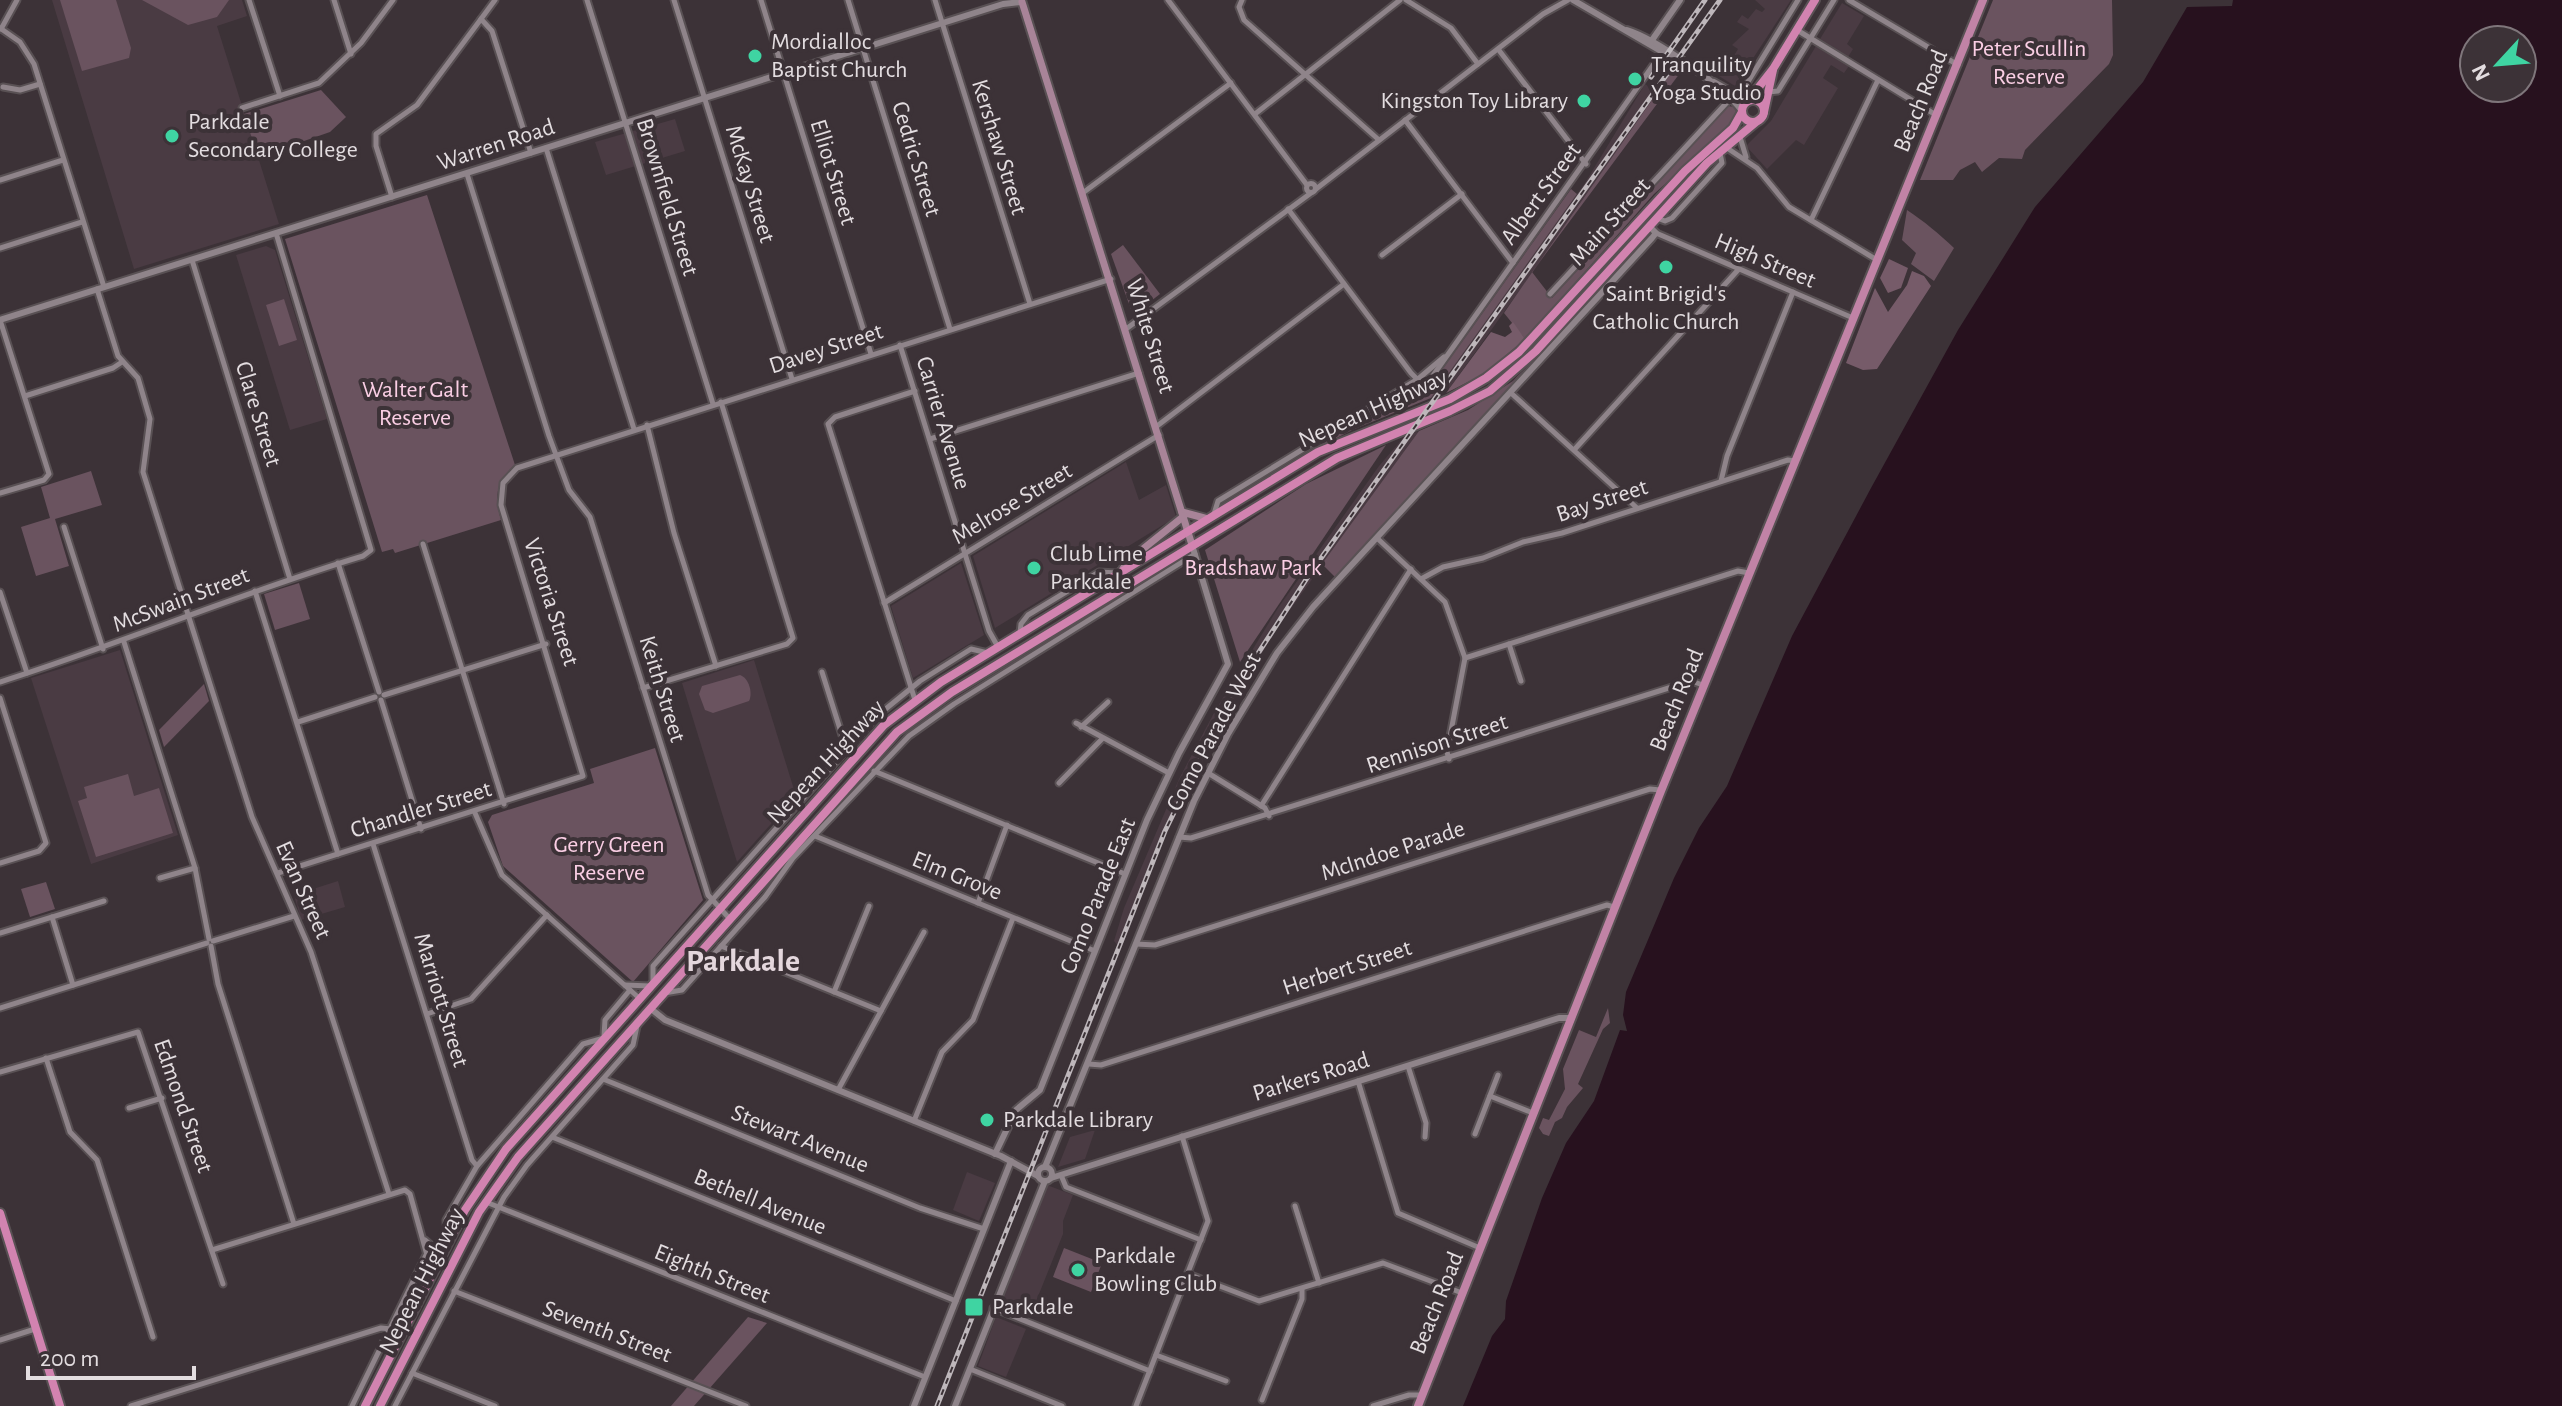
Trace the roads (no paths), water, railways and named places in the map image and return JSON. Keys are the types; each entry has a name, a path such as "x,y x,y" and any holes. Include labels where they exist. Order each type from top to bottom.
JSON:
{"highway":[{"path":"1762,116 1751,121 1742,112 1773,69 1815,0"},
{"path":"1762,116 1773,69"},
{"path":"1748,101 1760,103 1762,116"},
{"name":"Main Street","path":"1509,361 1685,171 1733,128 1742,112"},
{"name":"Main Street","path":"1515,373 1653,233 1657,218 1722,150 1762,116"},
{"path":"1637,221 1653,233"},
{"path":"1568,299 1577,307"},
{"name":"Nepean Highway","path":"365,1406 447,1245 499,1159 867,742 915,700 975,661 1295,466 1349,437 1455,396 1509,361"},
{"name":"Nepean Highway","path":"380,1406 486,1202 531,1141 897,732 938,700 1003,667 1018,651 1155,568 1194,549 1337,458 1457,408 1515,373"},
{"path":"1148,556 1155,568"},
{"path":"998,647 1018,651"},
{"path":"975,661 1003,667"},
{"path":"639,998 649,1008"},
{"path":"0,1213 59,1406"}],"main road":[{"name":"Beach Road","path":"1418,1406 1661,791 1986,0"},
{"name":"White Street","path":"1022,1 1194,549"},
{"path":"1120,573 1128,561 1183,514 1211,517"}],"street":[{"path":"1,29 17,0"},
{"path":"249,0 280,96"},
{"path":"334,0 351,54"},
{"path":"242,108 316,84 351,54 393,0"},
{"path":"392,197 376,146 376,134 417,105 495,0"},
{"name":"Brownfield Street","path":"587,0 713,404"},
{"name":"McKay Street","path":"674,0 792,379"},
{"name":"Elliot Street","path":"761,0 871,354"},
{"name":"Cedric Street","path":"848,0 950,329"},
{"name":"Kershaw Street","path":"935,0 1030,304"},
{"path":"1168,0 1311,187"},
{"path":"1242,0 1239,7 1244,20 1379,140"},
{"path":"1255,114 1400,0"},
{"path":"1406,0 1451,28 1478,64"},
{"path":"1126,329 1288,209 1311,187 1379,140 1558,0"},
{"path":"1550,9 1570,0 1588,6 1733,95 1748,101"},
{"path":"1582,0 1588,6"},
{"name":"Albert Street","path":"1211,517 1218,501 1418,379 1448,353 1586,164 1680,0"},
{"name":"Main Street","path":"1550,294 1733,95 1745,87 1798,0"},
{"path":"1768,92 1778,91 1834,0"},
{"path":"1849,0 1958,65"},
{"name":"Warren Road","path":"0,320 1006,2 1022,1"},
{"path":"481,19 492,31 531,153"},
{"name":"Evan Street","path":"1,29 24,47 40,84 96,265 122,362 138,379 151,422 143,472 256,829 311,952 387,1195"},
{"path":"1797,30 1937,116"},
{"path":"1498,49 1586,164"},
{"name":"Main Street","path":"1754,92 1755,71"},
{"path":"1811,220 1878,80"},
{"path":"1084,192 1231,83"},
{"path":"3,87 20,90 40,84"},
{"path":"1733,95 1742,112"},
{"path":"1405,120 1513,263"},
{"path":"1740,136 1740,148 1747,159 1789,207 1878,261"},
{"path":"546,148 634,429"},
{"path":"1722,150 1747,159"},
{"path":"0,180 63,160"},
{"name":"Keith Street","path":"467,174 549,436 571,493 590,517 711,899 729,918"},
{"path":"1382,255 1462,194"},
{"path":"1288,209 1418,379"},
{"path":"0,248 82,222"},
{"name":"McSwain Street","path":"0,682 124,642 255,591 367,554 372,548 276,233"},
{"name":"Main Street","path":"1511,393 1653,233"},
{"name":"High Street","path":"1653,233 1854,318"},
{"name":"Clare Street","path":"192,260 290,579"},
{"path":"1574,450 1738,270"},
{"name":"Davey Street","path":"556,454 1111,279"},
{"name":"Melrose Street","path":"884,603 1158,430 1344,284"},
{"path":"1721,481 1727,456 1793,292"},
{"path":"0,320 48,477 0,493"},
{"name":"Carrier Avenue","path":"900,345 989,631 998,647"},
{"path":"25,396 113,368 122,362"},
{"path":"930,439 1140,372"},
{"path":"915,391 828,422 915,700"},
{"path":"1511,393 1637,508"},
{"name":"Como Parade West","path":"955,1406 1136,944 1208,773 1277,653 1377,538 1511,393"},
{"path":"643,688 792,640 721,402"},
{"path":"647,425 674,533 716,666"},
{"path":"1295,466 1307,447"},
{"name":"Victoria Street","path":"556,454 512,471 503,483 500,498 583,768 583,776 574,782"},
{"name":"Bay Street","path":"1421,579 1440,568 1483,558 1523,542 1788,460 1796,461"},
{"path":"64,527 103,649"},
{"path":"1377,538 1447,605 1465,658 1447,749 1449,759"},
{"path":"423,544 504,804"},
{"path":"662,992 668,994 682,990 765,897 777,876 916,730 1003,667 1194,549"},
{"name":"White Street","path":"1194,549 1228,659 1226,668"},
{"path":"338,563 421,829"},
{"path":"1261,806 1411,569"},
{"path":"1465,658 1738,571 1750,573"},
{"path":"255,591 338,854"},
{"path":"0,592 27,673"},
{"path":"124,642 195,868 217,980 294,1224"},
{"path":"298,722 546,644"},
{"path":"1509,644 1521,681"},
{"path":"624,985 652,984 653,966 877,716 910,689 971,649 989,653"},
{"name":"Como Parade East","path":"998,1155 1016,1110 1040,1090 1125,874 1169,773 1226,668"},
{"path":"822,672 846,749"},
{"name":"Rennison Street","path":"1179,837 1191,838 1269,816 1691,681 1704,685"},
{"path":"0,698 46,843 39,851 0,863"},
{"path":"1108,702 1078,725 1169,773"},
{"path":"1059,783 1102,739"},
{"path":"874,771 1125,874"},
{"path":"1208,773 1261,806 1269,816"},
{"name":"Chandler Street","path":"278,873 574,782"},
{"name":"McIndoe Parade","path":"1136,944 1155,945 1650,789 1661,791"},
{"path":"478,812 498,871 639,998"},
{"path":"977,903 1007,825"},
{"name":"Elm Grove","path":"808,829 816,836 1095,951"},
{"name":"Marriott Street","path":"373,844 477,1166"},
{"path":"160,878 195,868"},
{"path":"0,933 104,901"},
{"name":"Herbert Street","path":"1089,1064 1101,1065 1607,905 1615,907"},
{"path":"834,992 869,906"},
{"path":"427,1014 471,999 547,915"},
{"path":"0,1008 294,916"},
{"path":"52,917 73,985"},
{"path":"914,1121 942,1052 973,1020 1013,918"},
{"path":"838,1090 924,932"},
{"path":"721,946 881,1011"},
{"path":"424,1239 433,1247 447,1245 446,1220 477,1166 583,1044 604,1038 606,1018 630,990"},
{"path":"649,1008 665,1020 1011,1161 1046,1174 1061,1175 1066,1187 1201,1240"},
{"name":"Parkers Road","path":"1061,1175 1559,1018 1572,1018"},
{"path":"395,1406 497,1208 552,1137 634,1044 638,1020"},
{"name":"Edmond Street","path":"0,1072 135,1031 141,1038 162,1098 223,1284"},
{"path":"46,1058 70,1132 97,1160 153,1337"},
{"path":"1408,1066 1426,1123 1425,1137"},
{"path":"1475,1134 1498,1075"},
{"name":"Stewart Avenue","path":"603,1079 920,1208 984,1229"},
{"path":"1358,1081 1398,1213 1480,1248"},
{"path":"1490,1096 1534,1113"},
{"path":"129,1108 162,1098"},
{"path":"1136,1406 1201,1240 1207,1215 1182,1136"},
{"name":"Bethell Avenue","path":"552,1137 956,1301"},
{"path":"914,1406 1011,1161"},
{"path":"212,1250 403,1190 410,1194 432,1275"},
{"name":"Eighth Street","path":"486,1202 925,1377"},
{"path":"1295,1206 1319,1283"},
{"path":"352,1406 412,1288 427,1251"},
{"path":"1188,1274 1259,1301 1383,1263 1462,1293"},
{"name":"Nepean Highway","path":"412,1288 432,1275"},
{"path":"1262,1400 1302,1299 1302,1289"},
{"name":"Seventh Street","path":"454,1291 746,1406"},
{"path":"992,1308 1150,1371"},
{"path":"131,1406 381,1328 391,1329"},
{"path":"0,1340 36,1329"},
{"path":"1156,1355 1226,1381"},
{"path":"969,1368 1062,1406"},
{"path":"412,1373 495,1406"},
{"path":"1373,1406 1409,1395 1422,1395"}],"railway":[{"path":"1651,77 1705,0"},
{"path":"937,1406 1165,831 1233,692 1309,575 1720,0"}],"place":[{"name":"Mordialloc Baptist Church","path":"755,56"},
{"name":"Tranquility Yoga Studio","path":"1635,79"},
{"name":"Kingston Toy Library","path":"1584,101"},
{"name":"Parkdale Secondary College","path":"172,136"},
{"name":"Saint Brigid's Catholic Church","path":"1666,267"},
{"name":"Club Lime Parkdale","path":"1034,568"},
{"name":"Parkdale Library","path":"987,1120"},
{"name":"Parkdale Bowling Club","path":"1078,1270"},
{"name":"Parkdale","path":"974,1307"}],"district":[{"name":"Parkdale","path":"743,961"}],"park label":[{"name":"Peter Scullin Reserve","path":"2029,63"},
{"name":"Walter Galt Reserve","path":"415,404"},
{"name":"Bradshaw Park","path":"1253,568"},
{"name":"Gerry Green Reserve","path":"609,859"}]}
